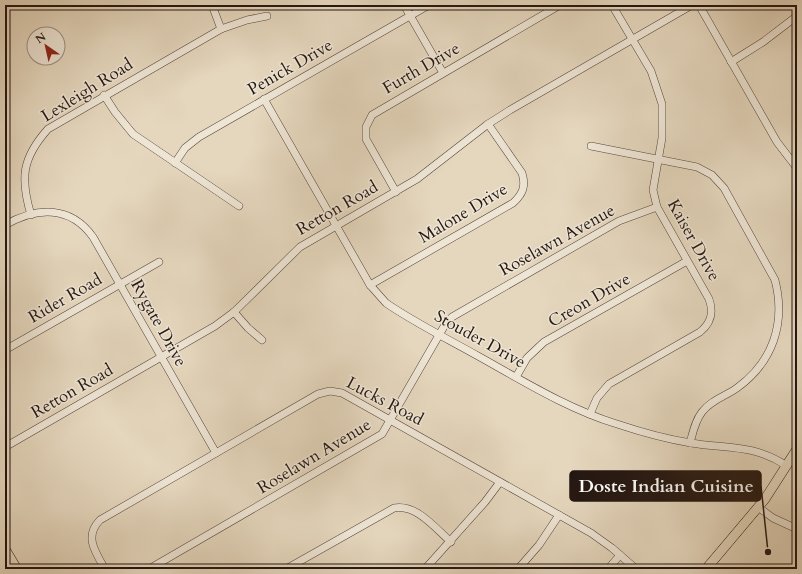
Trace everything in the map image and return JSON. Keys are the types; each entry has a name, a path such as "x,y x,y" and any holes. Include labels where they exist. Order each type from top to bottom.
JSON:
{"main road":[{"path":"706,569 758,507 797,450"},
{"path":"5,549 17,569"}],"street":[{"path":"212,5 221,28"},
{"path":"404,5 443,73"},
{"name":"Penick Drive","path":"175,163 191,142 428,5"},
{"name":"Furth Drive","path":"396,192 369,145 365,132 366,126 372,115 560,5"},
{"name":"Kaiser Drive","path":"590,414 597,398 609,384 700,332 709,323 712,311 709,299 657,207 653,190 662,138 662,104 651,72 612,5"},
{"name":"Retton Road","path":"5,447 210,329 234,312 296,250 396,192 430,170 488,124 692,5"},
{"path":"698,5 777,142 797,168"},
{"name":"Lexleigh Road","path":"31,215 24,193 25,176 29,160 36,145 48,129 221,28 267,16"},
{"path":"731,62 763,42 797,16"},
{"path":"104,95 130,131 239,206"},
{"name":"Stouder Drive","path":"264,99 370,285 386,303 550,396 590,414 642,432 690,443 754,450 767,454 787,466"},
{"name":"Malone Drive","path":"370,285 513,203 522,193 524,180 522,173 488,124"},
{"path":"591,146 697,167 705,170 718,181 775,280 779,296 778,328 766,359 746,381 708,406 702,412 696,422 690,443"},
{"name":"Roselawn Avenue","path":"149,569 378,438 387,429 440,334 449,320 457,313 619,222 657,207"},
{"name":"Rygate Drive","path":"31,215 50,212 68,215 88,230 216,453"},
{"path":"5,226 31,215"},
{"name":"Creon Drive","path":"516,377 527,358 544,342 687,261"},
{"name":"Rider Road","path":"5,350 159,262"},
{"path":"234,312 248,328 262,340"},
{"name":"Lucks Road","path":"105,569 92,543 92,530 103,517 318,394 330,391 342,393 591,533 636,569"},
{"path":"425,569 451,542 500,482"},
{"path":"286,569 394,508 402,507 415,511 451,542"},
{"path":"758,507 773,518 797,529"},
{"path":"518,569 539,544 559,515"},
{"path":"608,569 620,555"}],"place":[{"name":"Doste Indian Cuisine","path":"768,552"}]}
